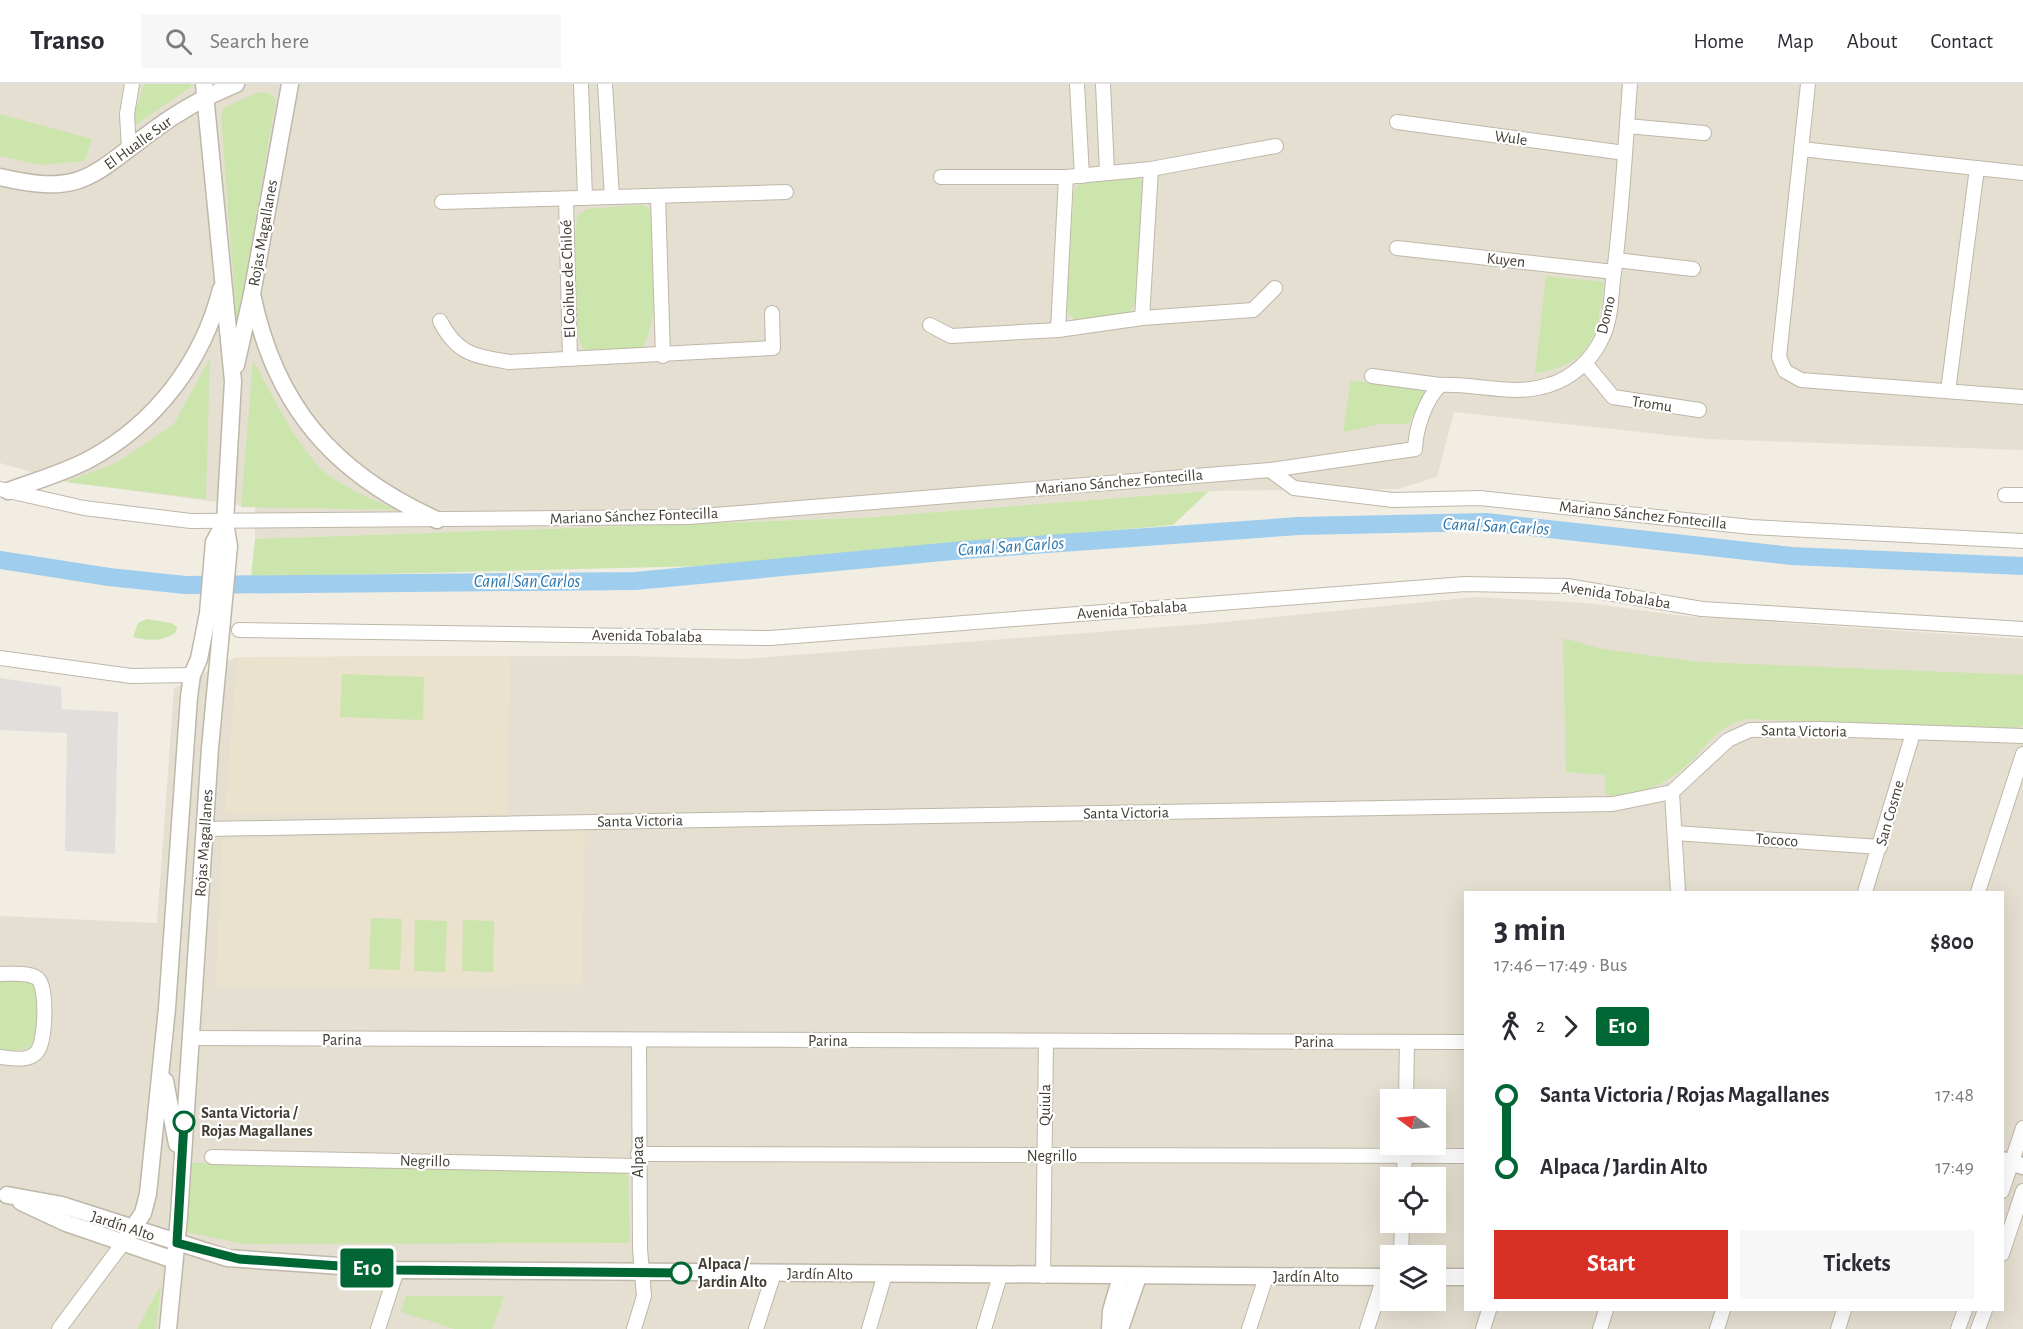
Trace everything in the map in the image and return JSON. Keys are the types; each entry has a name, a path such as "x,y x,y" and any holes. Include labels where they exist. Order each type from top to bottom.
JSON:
{"street":[{"name":"El Hualle Sur","path":"0,177 28,183 61,184 91,176 205,91 236,84"},
{"name":"Rojas Magallanes","path":"233,381 252,294 290,84"},
{"name":"El Coihue de Chiloé","path":"581,84 585,198"},
{"path":"606,84 612,197"},
{"path":"1077,84 1082,176"},
{"path":"1103,84 1107,172"},
{"name":"Domo","path":"1372,376 1495,390 1537,389 1563,379 1585,363 1608,324 1630,84"},
{"path":"1808,84 1779,357 1781,364 1790,375 1801,380 2023,397"},
{"path":"128,85 129,149"},
{"name":"Rojas Magallanes","path":"168,1329 176,1251 215,694 216,608 220,568 214,542 225,522 233,381 205,91"},
{"name":"Wule","path":"1397,122 1625,153"},
{"path":"1627,126 1704,133"},
{"path":"941,177 1082,176 1151,169 1276,146"},
{"path":"1801,149 2023,173"},
{"path":"1948,391 1977,168"},
{"path":"1142,318 1151,169"},
{"path":"1058,330 1066,177"},
{"name":"El Coihue de Chiloé","path":"442,202 786,192"},
{"path":"658,195 663,356"},
{"name":"El Coihue de Chiloé","path":"566,198 570,359"},
{"name":"Kuyen","path":"1397,248 1615,266 1693,268"},
{"path":"4,490 88,460 116,443 146,418 190,365 210,323 223,279"},
{"path":"930,325 951,336 1058,330 1142,318 1252,310 1275,288"},
{"path":"252,294 262,336 275,369 291,401 314,433 359,476 397,501 437,520"},
{"name":"El Coihue de Chiloé","path":"440,321 450,341 471,355 509,362 663,356 773,348 772,313"},
{"name":"Tromu","path":"1585,363 1613,397 1699,410"},
{"name":"Mariano Sánchez Fontecilla","path":"4,490 122,514 225,522 689,517 1270,470 1415,449 1415,441 1430,398 1440,385"},
{"name":"Mariano Sánchez Fontecilla","path":"1270,470 1294,488 1393,500 1480,498 1751,527 2023,541"},
{"path":"2005,495 2023,495"},
{"name":"Avenida Tobalaba","path":"239,630 770,638 1465,584 1567,586 1702,609 2023,629"},
{"name":"Rojas Magallanes","path":"128,1236 146,1203 167,1008 184,752 192,675 216,608"},
{"path":"0,658 131,676 192,675 215,694"},
{"name":"Santa Victoria","path":"205,829 1613,804 1672,792 1728,740 1750,730 2023,736"},
{"name":"San Cosme","path":"1865,891 1913,733"},
{"path":"184,752 196,744 210,748"},
{"path":"1978,891 2023,753"},
{"path":"1672,792 1678,891"},
{"name":"Tococo","path":"1675,833 1880,848"},
{"path":"0,974 33,976 42,985 44,994 42,1041 38,1050 28,1058 0,1057"},
{"path":"167,1008 178,1027 190,1038"},
{"name":"Parina","path":"190,1038 1464,1042"},
{"name":"Alpaca","path":"634,1329 644,1296 638,1160 639,1041"},
{"name":"Quiula","path":"1043,1276 1046,1041"},
{"path":"1406,1089 1407,1042"},
{"name":"Rojas Magallanes","path":"163,1051 167,1096 181,1165"},
{"path":"2004,1185 2023,1128"},
{"name":"Negrillo","path":"212,1156 638,1160 1380,1150"},
{"name":"Negrillo","path":"1446,1154 1464,1156"},
{"path":"2004,1248 2023,1191"},
{"name":"Jardín Alto","path":"4,1194 48,1216 128,1236 176,1251 239,1259 397,1270 1121,1277 1380,1277"},
{"path":"59,1329 128,1236"},
{"path":"378,1329 397,1270"},
{"path":"756,1329 774,1274"},
{"path":"869,1329 885,1275"},
{"path":"984,1329 1000,1276"},
{"path":"1110,1329 1111,1311 1121,1277"},
{"path":"1120,1329 1138,1277"},
{"path":"1249,1329 1266,1277"},
{"path":"1446,1277 1464,1277"},
{"path":"1367,1329 1380,1295"},
{"path":"1483,1329 1489,1311"},
{"path":"1600,1329 1606,1311"},
{"path":"1717,1329 1723,1311"},
{"path":"1838,1329 1844,1311"},
{"path":"1958,1329 1965,1311"},
{"path":"1978,1329 1984,1311"}],"shaded area":[{"path":"0,84 2023,84 2023,450 1705,439 1454,412 1437,477 1398,489 1209,491 858,518 255,539 255,507 66,482 0,463"},
{"path":"1476,597 1587,603 1684,616 2023,639 2023,1329 0,1329 0,916 157,923 174,688 237,657 629,656 744,659 1215,623"},
{"path":"510,656 507,814 225,814 237,657"},
{"path":"0,678 61,687 62,709 118,712 115,854 65,851 67,733 0,730"},
{"path":"585,831 581,985 216,986 222,839"}],"green space":[{"path":"144,84 191,84 191,87 137,124 133,119"},
{"path":"267,92 276,99 237,327 221,115 224,108 256,93"},
{"path":"0,114 92,139 85,161 41,165 0,156"},
{"path":"1133,174 1147,185 1135,300 1129,315 1078,324 1066,310 1074,191 1082,180"},
{"path":"641,205 649,208 653,213 656,228 655,293 651,326 640,350 589,353 582,347 577,334 575,237 577,215 587,209"},
{"path":"1546,276 1604,282 1599,317 1589,344 1569,363 1535,373"},
{"path":"210,358 206,499 66,482 118,462 174,424"},
{"path":"253,360 291,428 318,466 344,485 398,510 241,507"},
{"path":"1351,380 1428,392 1408,424 1380,424 1343,432"},
{"path":"1209,491 1173,525 701,566 251,577 255,539 858,518"},
{"path":"147,619 171,623 177,627 176,632 166,638 156,640 133,637 138,623"},
{"path":"1563,638 1602,649 1700,662 2023,675 2023,726 2011,729 1747,719 1721,731 1689,763 1662,783 1631,794 1609,796 1606,794 1605,775 1566,772"},
{"path":"342,674 424,677 423,720 340,717"},
{"path":"371,918 402,919 400,970 369,969"},
{"path":"415,920 447,921 445,972 414,971"},
{"path":"463,920 494,921 493,972 462,971"},
{"path":"0,980 32,981 35,987 36,1027 31,1044 27,1049 0,1051"},
{"path":"192,1163 628,1171 630,1243 245,1244 186,1232"},
{"path":"161,1285 156,1329 137,1329"},
{"path":"406,1296 504,1296 492,1329 455,1329 401,1312"}],"waterway":[{"name":"Canal San Carlos","path":"0,560 109,577 185,585 635,581 964,550 1299,526 1486,522 1792,556 2023,566"}],"bus line":[{"name":"E10","path":"184,1122 177,1243 227,1258 397,1270 681,1273"}],"place":[{"name":"Santa Victoria / Rojas Magallanes","path":"184,1122"},
{"name":"Alpaca / Jardin Alto","path":"681,1273"}]}
